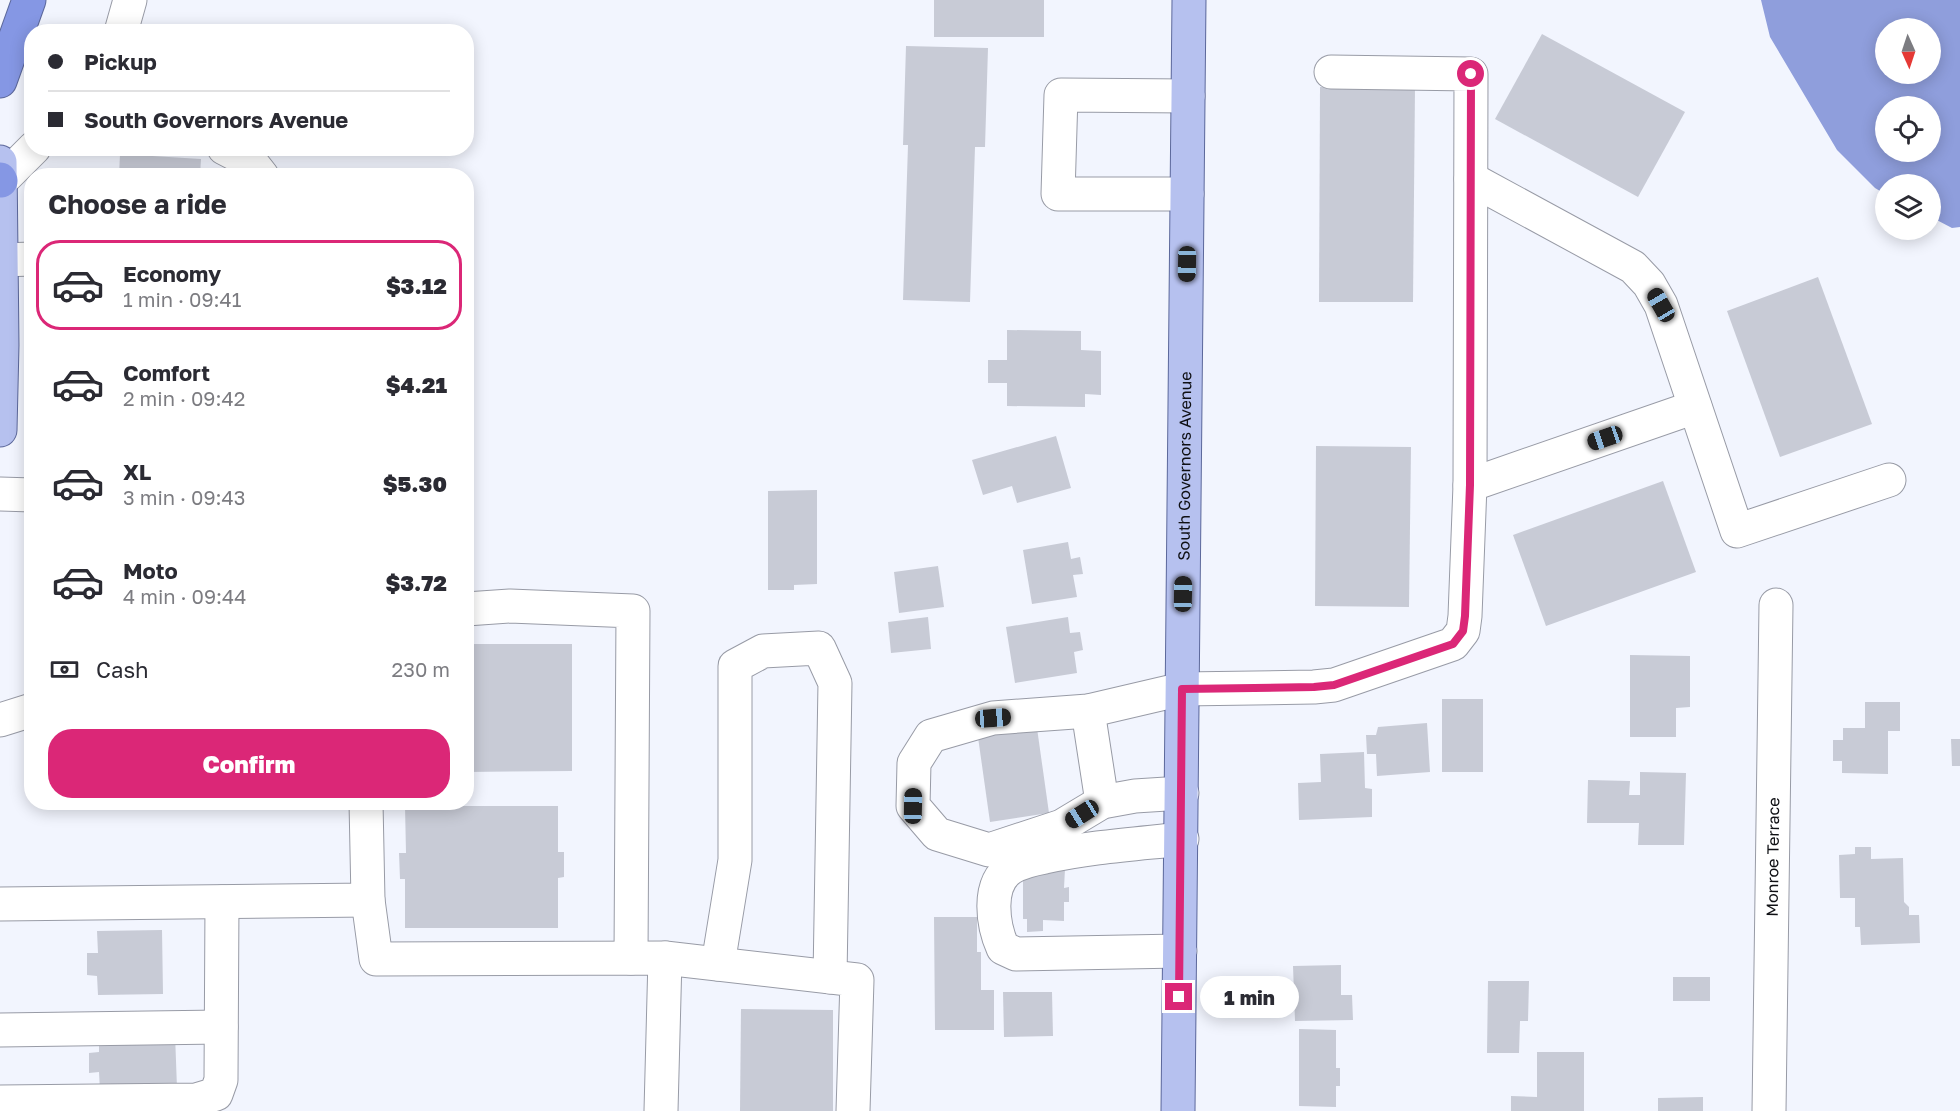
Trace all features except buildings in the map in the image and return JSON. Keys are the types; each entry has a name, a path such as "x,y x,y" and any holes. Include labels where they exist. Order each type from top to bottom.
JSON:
{"highway":[{"path":"0,81 29,0"}],"main road":[{"name":"South Governors Avenue","path":"1178,1111 1189,0"},
{"path":"0,174 16,260 1,345 0,430"}],"street":[{"path":"123,24 130,0"},
{"path":"1182,793 1135,796 1102,802 1062,826 989,850 937,834 913,806 914,763 931,736 993,718 1088,711 1182,689 1334,685 1453,644 1463,631 1470,485 1471,74 1331,72"},
{"path":"1187,194 1058,194 1061,95 1188,96"},
{"path":"0,174 24,156"},
{"path":"239,156 251,162 256,168"},
{"path":"1471,179 1633,267 1649,284 1661,305 1737,531 1889,480"},
{"path":"1470,485 1695,407"},
{"path":"0,494 24,495"},
{"name":"Monroe Terrace","path":"1769,1111 1776,605"},
{"path":"474,608 510,606 633,611 631,958"},
{"path":"718,964 735,860 735,666 763,651 819,648 836,683 843,979 853,1111"},
{"path":"1088,711 1102,802"},
{"path":"0,720 24,712"},
{"path":"366,810 368,900 376,959 665,958 843,979"},
{"path":"1180,951 1016,954 1003,948 997,934 995,894 999,880 1011,868 1029,861 1065,853 1182,839"},
{"path":"0,904 368,900"},
{"path":"0,1102 195,1100 216,1094 221,1080 222,902"},
{"path":"661,1108 665,958"},
{"path":"0,1030 221,1028"}],"water":[{"path":"1761,0 1960,0 1960,227 1952,228 1941,222 1941,174 1875,174 1875,188 1837,150 1770,37"}],"route":[{"path":"1179,997 1182,689 1334,685 1453,644 1463,631 1470,485 1471,74"}]}
